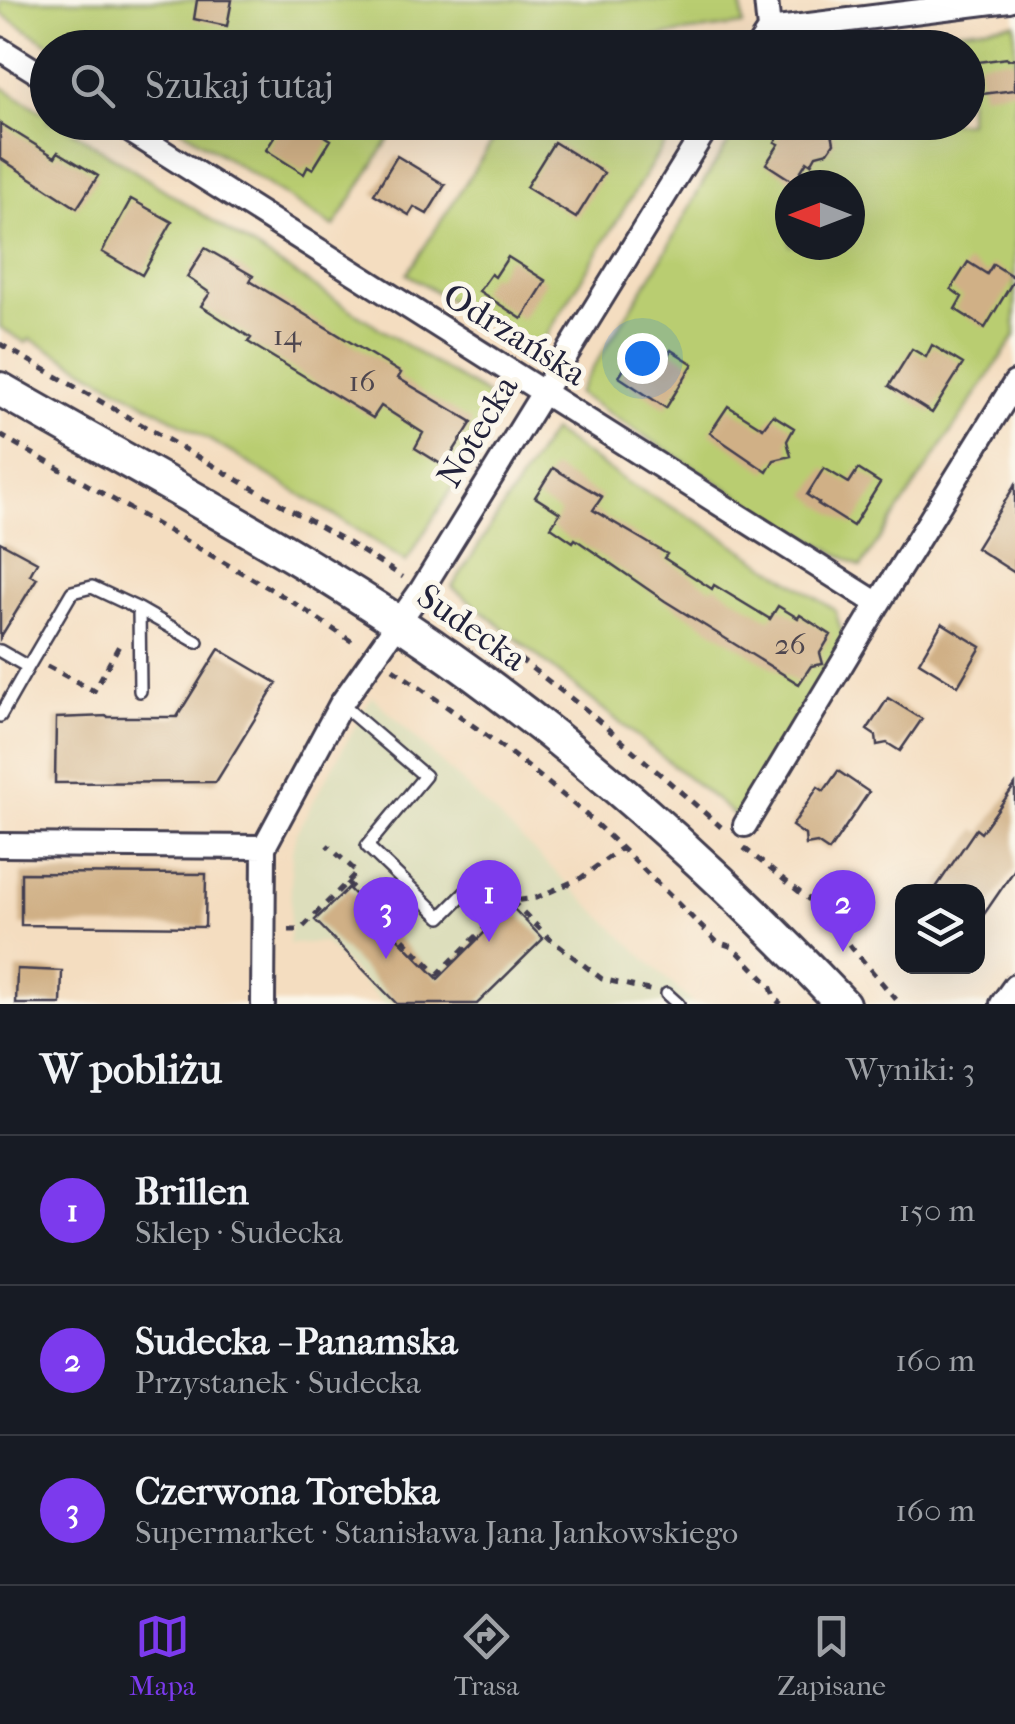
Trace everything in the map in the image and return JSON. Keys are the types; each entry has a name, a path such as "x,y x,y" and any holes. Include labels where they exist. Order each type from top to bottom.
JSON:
{"street":[{"path":"764,30 766,0"},
{"path":"820,30 1009,0"},
{"path":"0,49 30,68"},
{"name":"Odrzańska","path":"144,140 878,604"},
{"name":"Notecka","path":"264,847 341,704 422,589 699,140"},
{"path":"746,825 1015,383"},
{"name":"Sudecka","path":"0,388 398,622 492,688 591,766 752,910 843,1004"},
{"path":"0,845 264,847 263,1004"},
{"path":"1002,1004 1015,986"}],"lane":[{"path":"0,716 72,592 92,587 139,608 196,642"},
{"path":"139,608 140,690"},
{"path":"0,651 28,667"},
{"path":"341,704 425,776 367,846 441,917 473,884"},
{"path":"667,994 678,1004"}],"path":[{"path":"0,434 288,600 458,714 582,812 717,942 733,947 770,985 781,1004"},
{"path":"44,664 94,690 139,608"},
{"path":"286,930 300,930 356,872 327,844"},
{"path":"621,848 580,878 536,898 512,900 550,940 602,979 667,994"}],"shaded area":[{"path":"372,696 693,1004 384,1004 324,942 289,944 296,833"}],"green space":[{"path":"0,0 741,0 743,25 706,30 30,32 0,13"},
{"path":"1015,23 1015,336 861,567 766,513 577,393 658,265 730,140 985,140 985,30 959,30"},
{"path":"0,86 30,105 30,140 86,140 504,405 406,562 220,446 30,339 26,343 0,327"},
{"path":"198,140 388,140 334,227"},
{"path":"493,140 667,140 536,353 407,274"},
{"path":"552,431 628,483 704,525 835,610 846,646 738,818 452,587"}],"building":[{"path":"197,0 232,0 227,26 194,19"},
{"path":"1015,59 1015,90 985,94 985,61"},
{"path":"0,123 55,157 58,152 98,176 77,208 0,158"},
{"path":"272,140 331,140 313,169 308,166 304,174 266,150"},
{"path":"776,140 834,143 828,152 816,155 811,164 807,161 801,170 775,170 766,164 779,144"},
{"path":"554,142 604,173 576,218 526,187"},
{"path":"397,156 445,185 427,214 414,207 409,215 374,194"},
{"path":"131,199 172,222 142,275 102,252"},
{"path":"205,248 253,276 250,281 401,373 398,378 472,422 444,466 415,448 423,433 381,406 373,418 248,342 251,338 201,306 210,293 187,277"},
{"path":"508,257 546,281 522,319 479,291 491,274 495,277"},
{"path":"968,262 987,274 993,264 1015,278 985,328 955,309 962,297 951,289"},
{"path":"932,345 963,364 932,413 889,386 912,349 926,357"},
{"path":"637,348 663,364 671,350 693,364 666,408 619,377"},
{"path":"728,406 763,428 773,415 794,428 787,441 791,456 774,460 767,472 710,433"},
{"path":"553,468 602,497 593,510 667,554 664,558 712,589 714,585 770,619 778,606 831,635 820,653 823,664 811,666 799,684 551,527 560,513 535,497"},
{"path":"824,468 849,483 858,469 880,483 853,526 807,495"},
{"path":"1015,485 1015,573 976,548"},
{"path":"0,542 37,562 30,575 37,578 0,638"},
{"path":"942,623 981,647 958,686 919,662"},
{"path":"219,649 277,683 216,782 55,783 56,718 177,717"},
{"path":"888,698 922,719 900,751 887,743 877,745 876,736 867,730"},
{"path":"838,771 869,792 829,851 817,843 806,845 805,835 792,826 818,787 824,791"},
{"path":"1015,785 1015,869 985,913 985,884 938,884 976,829 981,833"},
{"path":"21,873 206,874 205,927 21,925"},
{"path":"348,888 438,979 511,906 543,939 477,1004 397,1004 315,920"},
{"path":"17,969 62,971 61,1004 16,1004"}],"place":[{"name":"Brillen","path":"489,942"},
{"name":"Sudecka - Panamska","path":"843,952"},
{"name":"Czerwona Torebka","path":"386,959"}]}
